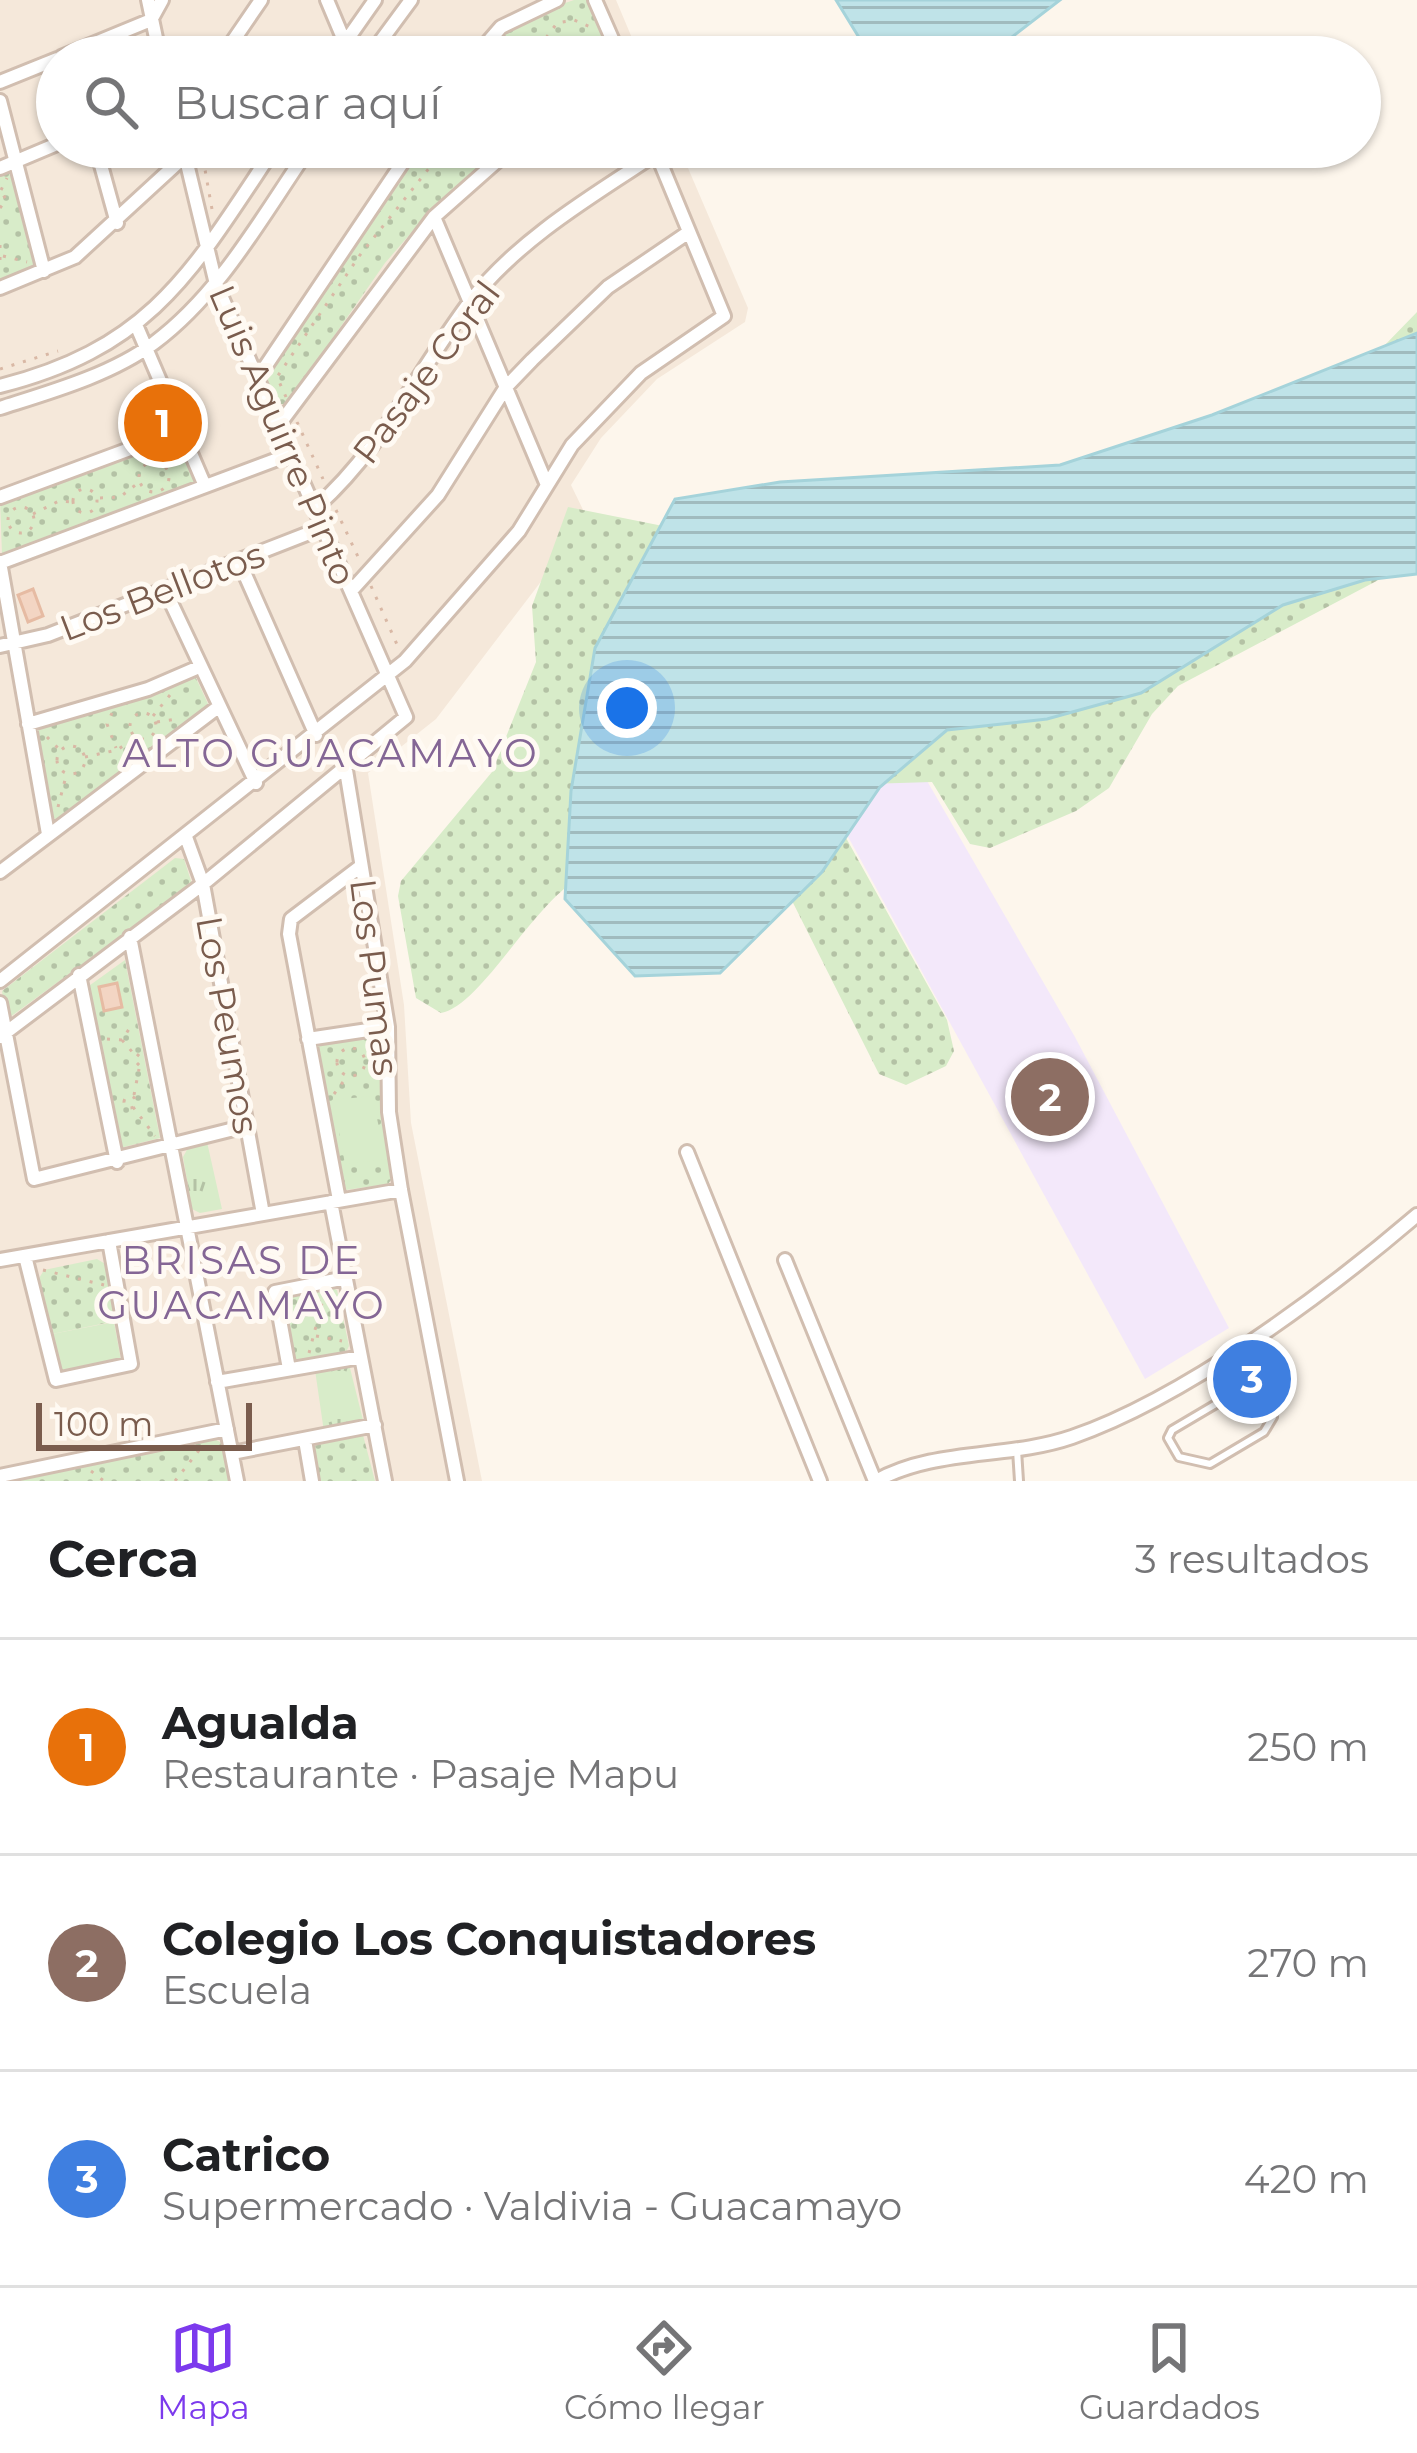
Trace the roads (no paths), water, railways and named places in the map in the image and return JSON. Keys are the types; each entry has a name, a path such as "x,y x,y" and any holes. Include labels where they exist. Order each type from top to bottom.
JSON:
{"street":[{"path":"148,0 155,36"},
{"path":"112,36 151,20 162,0"},
{"path":"236,36 261,0"},
{"path":"326,0 342,36"},
{"path":"349,36 375,0"},
{"path":"384,36 411,0"},
{"path":"493,36 501,27 557,0"},
{"path":"595,0 611,36"},
{"path":"0,82 36,67"},
{"path":"0,101 44,271"},
{"path":"0,168 36,153"},
{"path":"102,168 117,223"},
{"path":"0,288 75,257 117,223 169,168"},
{"name":"Luis Aguirre Pinto","path":"188,168 216,284 406,717 345,764"},
{"path":"0,386 113,344 137,327 206,246 260,168"},
{"path":"0,408 74,383 149,346 216,284 296,168"},
{"path":"259,376 399,168"},
{"path":"278,426 434,217 490,168"},
{"name":"Pasaje Coral","path":"314,508 330,495 415,385 471,301 548,230 631,168"},
{"path":"0,981 405,662 519,531 572,445 641,373 724,316 662,168"},
{"path":"434,217 547,485"},
{"path":"351,591 438,495 506,387 580,311 689,232"},
{"path":"137,327 205,486"},
{"path":"0,496 181,430"},
{"path":"51,831 30,724 7,644 0,563 291,454"},
{"name":"Los Bellotos","path":"7,644 166,592 322,528"},
{"path":"238,562 316,735"},
{"path":"166,592 256,783"},
{"path":"30,724 116,700 199,667"},
{"path":"0,872 217,708"},
{"path":"2,1035 202,884 345,764"},
{"name":"Los Pumas","path":"345,764 388,1027 389,1112 401,1190 457,1481"},
{"name":"Los Peumos","path":"186,837 202,884 263,1214"},
{"path":"361,866 291,919 289,934 385,1481"},
{"path":"130,937 237,1481"},
{"path":"80,975 117,1162"},
{"path":"0,1003 2,1035 34,1180 246,1126"},
{"path":"308,1039 388,1027"},
{"path":"687,1152 820,1481"},
{"path":"0,1261 26,1261 109,1241 401,1190"},
{"path":"785,1260 876,1481 906,1467 1017,1450 1087,1431 1216,1361 1316,1295 1417,1215"},
{"path":"26,1261 56,1380 130,1364 109,1241"},
{"path":"289,1370 275,1292 346,1278"},
{"path":"217,1382 305,1367 360,1351"},
{"path":"232,1453 375,1425"},
{"path":"0,1476 227,1429"},
{"path":"304,1441 312,1481"}],"lane":[{"path":"1216,1361 1238,1391 1268,1408 1273,1417 1264,1432 1210,1464 1179,1457 1168,1438 1172,1430 1238,1391"},
{"path":"1017,1450 1019,1481"}],"water":[{"path":"836,0 1060,0 1013,36 858,36"},
{"path":"1417,333 1417,574 1365,580 1283,605 1141,693 1047,719 947,730 880,787 822,872 720,973 635,976 565,899 571,791 595,648 675,499 780,482 1060,465 1212,415"}],"place":[{"name":"Agualda","path":"163,423"},
{"name":"Colegio Los Conquistadores","path":"1050,1097"},
{"name":"Catrico","path":"1252,1379"}],"district":[{"name":"ALTO GUACAMAYO","path":"331,753"},
{"name":"BRISAS DE GUACAMAYO","path":"242,1282"}]}
